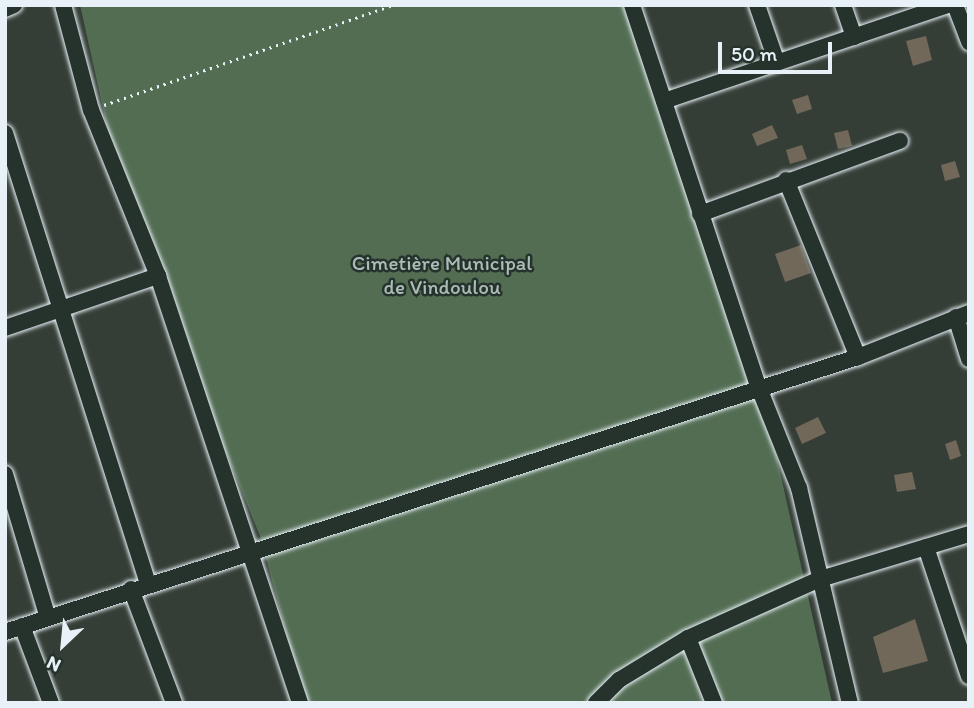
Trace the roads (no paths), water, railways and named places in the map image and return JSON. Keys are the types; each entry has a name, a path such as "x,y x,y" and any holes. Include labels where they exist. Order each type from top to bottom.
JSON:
{"street":[{"path":"5,9 15,5"},
{"path":"63,5 91,110 158,276 300,703"},
{"path":"632,5 759,388 800,488 850,703"},
{"path":"757,5 776,60"},
{"path":"842,5 853,37"},
{"path":"664,101 776,60 947,5"},
{"path":"955,5 969,42"},
{"path":"5,133 148,584"},
{"path":"700,214 786,180 900,141"},
{"path":"786,180 858,357"},
{"path":"5,328 63,311 158,276"},
{"path":"5,632 131,589 858,357 962,315 969,359"},
{"path":"5,474 48,618"},
{"path":"596,703 620,680 688,638 820,579 969,534"},
{"path":"926,547 969,676"},
{"path":"131,589 174,703"},
{"path":"22,626 51,703"},
{"path":"688,638 714,703"}],"park label":[{"name":"Cimetière Municipal de Vindoulou","path":"442,275"}]}
